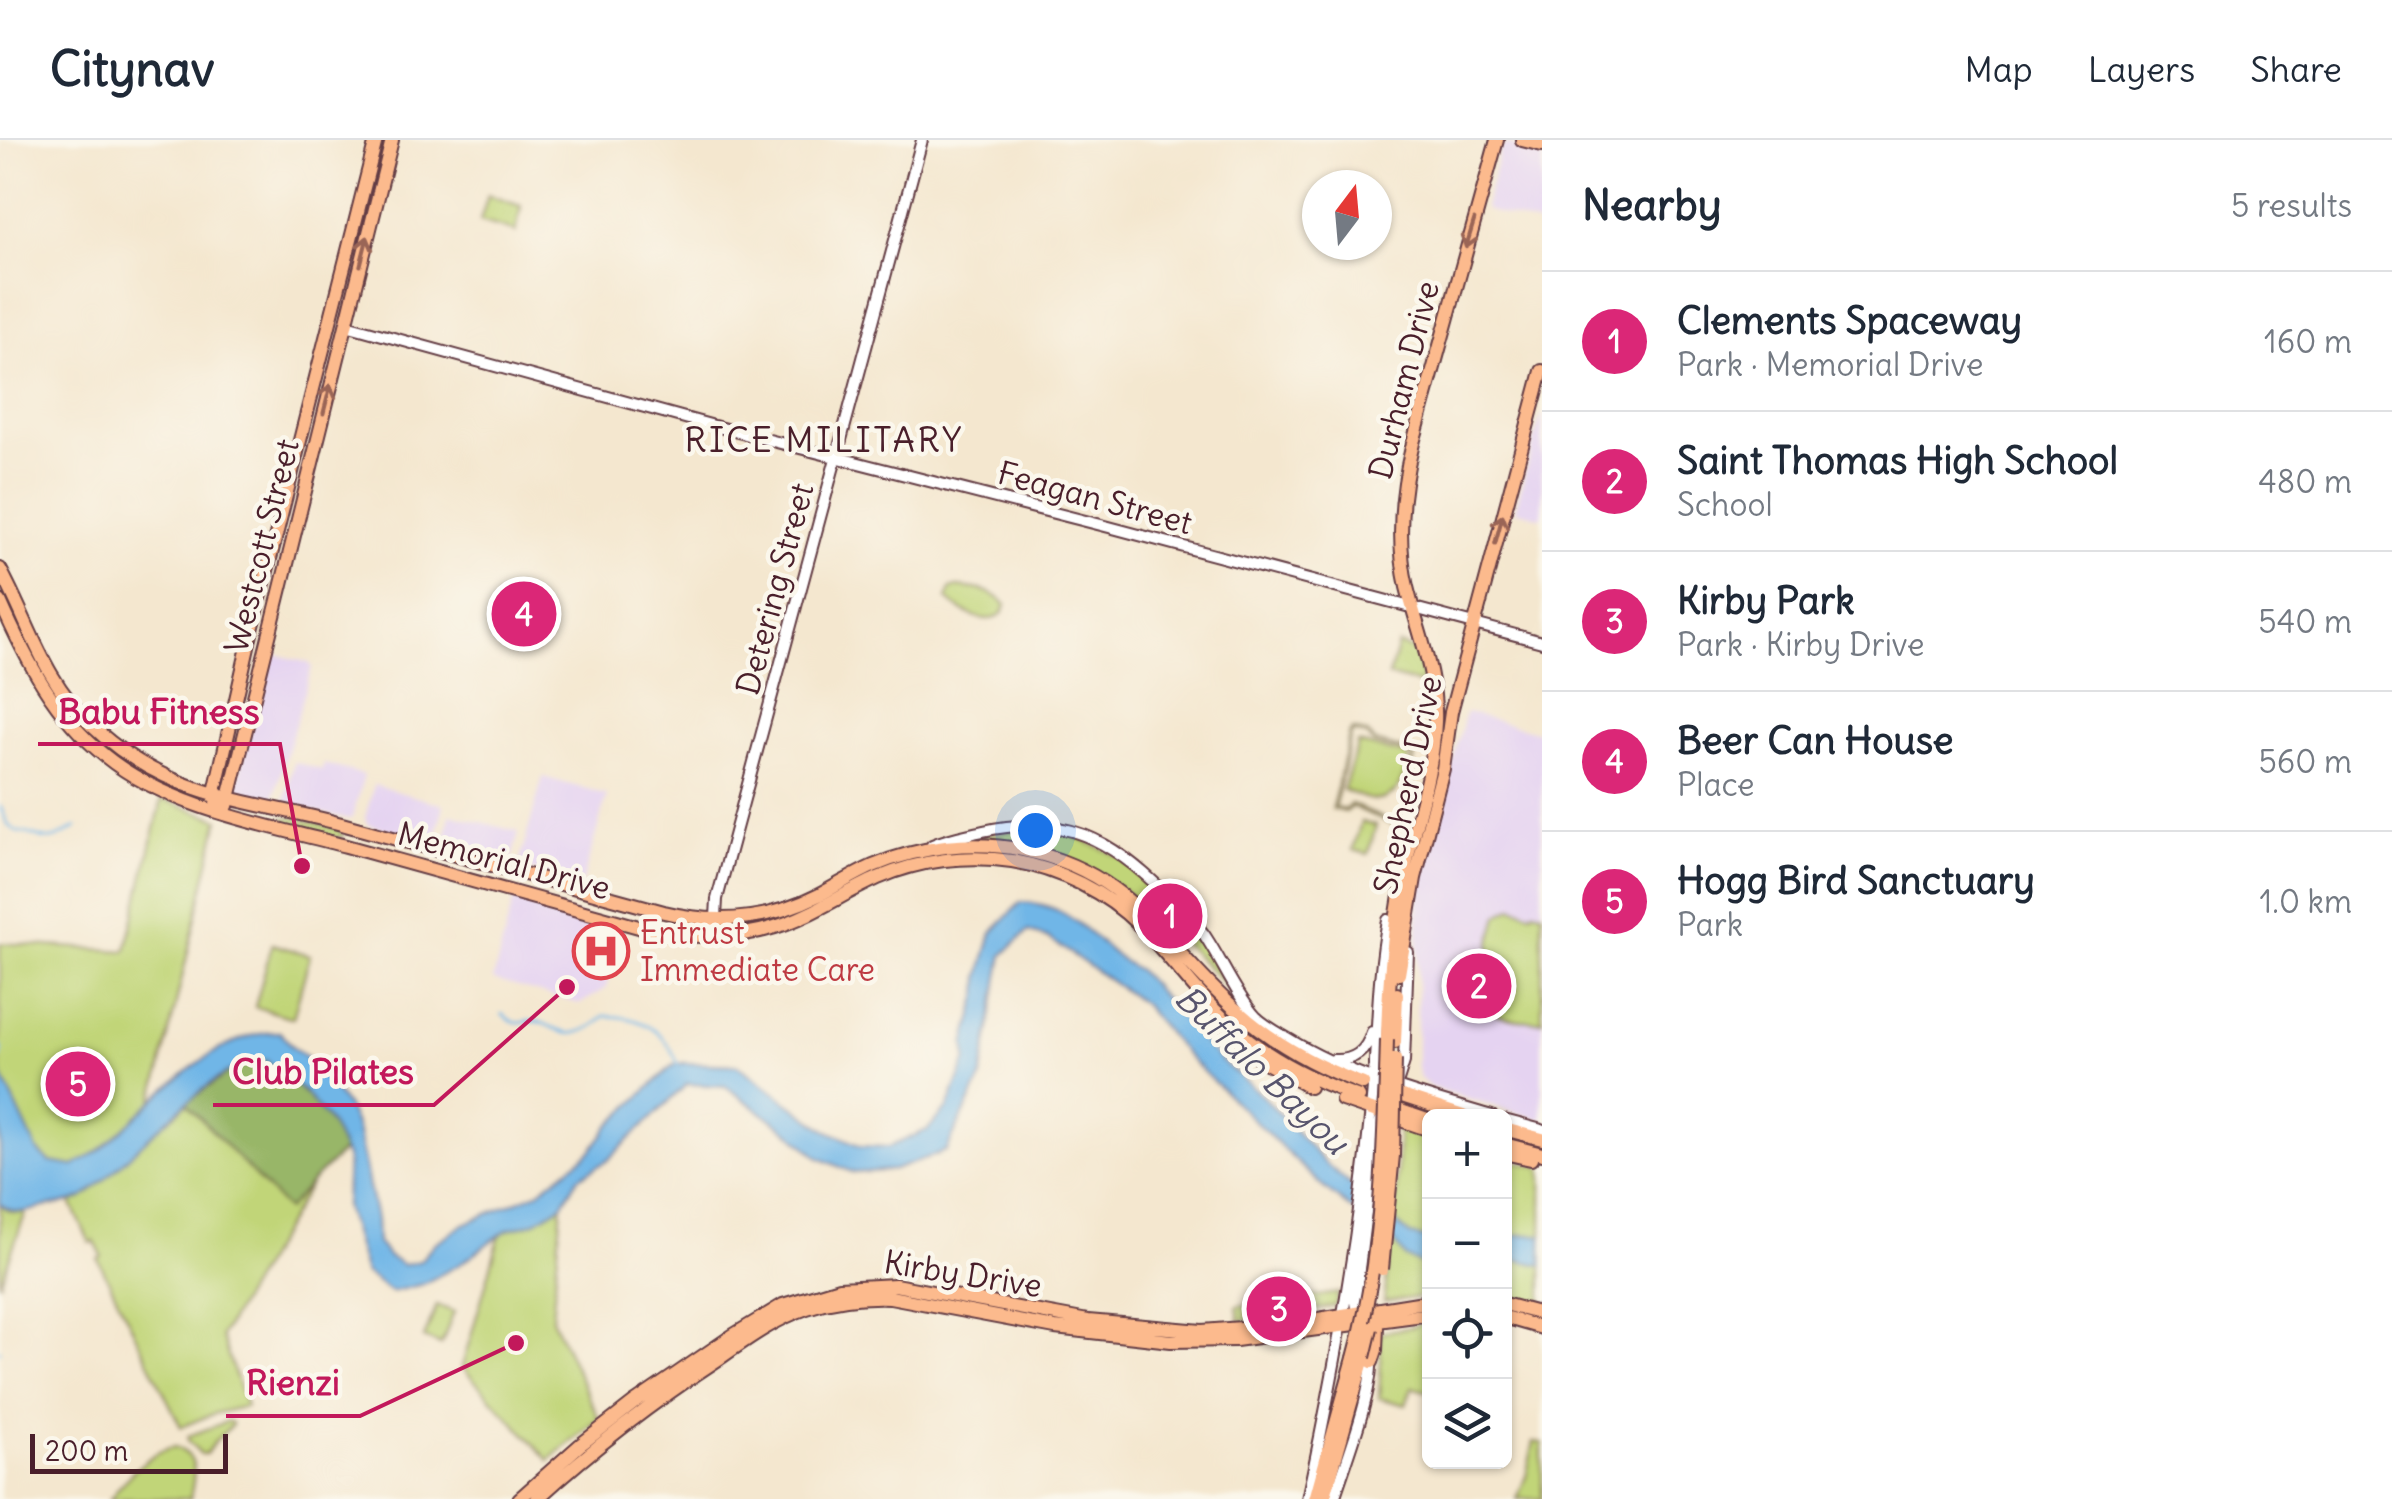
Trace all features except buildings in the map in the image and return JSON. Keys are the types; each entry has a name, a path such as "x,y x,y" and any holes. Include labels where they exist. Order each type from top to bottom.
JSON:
{"main road":[{"name":"Westcott Street","path":"223,803 330,322 376,140"},
{"name":"Westcott Street","path":"240,716 392,140"},
{"name":"Durham Drive","path":"1434,696 1402,559 1400,536 1406,470 1497,140"},
{"path":"1522,140 1542,146"},
{"path":"330,322 346,325"},
{"name":"Shepherd Drive","path":"1416,849 1443,770 1450,712 1542,371"},
{"name":"Memorial Drive","path":"0,569 22,651 42,686 81,734 106,757 130,774 184,800 324,819 664,912 715,920 758,916 791,906 874,866 943,847 980,846 1044,855 1120,892 1229,1004 1273,1040 1370,1097"},
{"name":"Memorial Drive","path":"7,606 45,666 90,725 137,762 223,803 646,929 715,936 776,927 900,870 968,858 1016,862 1065,876 1122,910 1157,944 1162,956 1201,1004 1237,1042 1287,1076 1336,1098 1370,1097"},
{"path":"42,686 51,687 63,704 76,708"},
{"name":"Shepherd Drive","path":"1363,1359 1383,1221 1390,972 1430,765 1434,696"},
{"path":"1388,920 1405,903"},
{"path":"1405,903 1408,946"},
{"path":"1176,947 1256,1018"},
{"path":"1398,1091 1445,1109"},
{"path":"1370,1097 1422,1126"},
{"path":"1398,1110 1422,1118"},
{"path":"1512,1131 1542,1140"},
{"path":"1512,1146 1542,1154"},
{"path":"1512,1156 1542,1162"},
{"name":"Kirby Drive","path":"519,1499 634,1403 768,1320 809,1308 865,1296 913,1300 1088,1333 1171,1341 1236,1340 1351,1319"},
{"path":"1351,1319 1422,1304"},
{"path":"1512,1306 1542,1314"},
{"path":"1351,1319 1382,1322 1422,1315"},
{"path":"1512,1319 1542,1328"},
{"name":"Kirby Drive","path":"538,1499 651,1406 768,1320"},
{"path":"1315,1499 1363,1359 1376,1350 1375,1328 1382,1322"},
{"path":"1324,1499 1363,1359"}],"street":[{"name":"Detering Street","path":"715,936 717,899 922,140"},
{"name":"Feagan Street","path":"346,325 714,426 1542,642"},
{"name":"Memorial Drive","path":"919,852 944,840 1032,824 1076,832 1112,848 1141,870 1198,927 1256,1018 1324,1059 1370,1097"},
{"path":"1307,1499 1351,1319 1371,1144 1376,1017 1388,920"},
{"path":"1398,1091 1404,1062 1408,946"},
{"path":"1324,1059 1347,1060 1363,1051 1376,1017"},
{"path":"1404,1062 1411,1082 1433,1098"},
{"path":"1370,1097 1381,1089 1398,1091 1469,1109"},
{"path":"1370,1097 1398,1091"},
{"path":"1370,1097 1398,1091"},
{"path":"1512,1122 1542,1130"},
{"path":"1334,1499 1362,1409 1363,1359 1351,1319"}],"shaded area":[{"path":"1507,144 1542,154 1542,226 1486,210 1501,148"},
{"path":"1542,412 1542,517 1515,510"},
{"path":"271,653 312,667 272,803 238,797 235,791"},
{"path":"1466,712 1542,733 1542,1120 1430,1087 1420,1078 1417,1068 1421,879"},
{"path":"294,762 322,770 324,764 364,775 353,816 350,819 284,802"},
{"path":"543,777 607,795 582,883 520,867"},
{"path":"374,785 444,805 435,840 432,843 367,824 365,818"},
{"path":"450,814 519,832 511,862 444,846"},
{"path":"514,898 622,928 606,988 580,1004 493,980"}],"green space":[{"path":"488,195 521,206 516,232 480,221"},
{"path":"950,589 990,593 1006,605 996,618 979,618 947,599"},
{"path":"1398,645 1416,650 1423,679 1420,684 1389,676"},
{"path":"1353,730 1367,734 1374,742 1415,753 1403,825 1391,824 1352,806 1346,812 1332,809 1350,733","holes":["1351,734 1366,735 1373,743 1414,754 1401,823 1351,804 1345,810 1334,808"]},
{"path":"1358,743 1409,756 1403,777 1390,796 1372,800 1343,790"},
{"path":"162,799 219,819 146,1132 216,1082 267,1061 312,1100 345,1149 312,1181 221,1336 246,1406 181,1427 98,1259 102,1256 94,1241 90,1243 69,1198 0,1186 0,943 126,951"},
{"path":"292,817 336,828 343,833 342,837 282,821"},
{"path":"1361,822 1376,826 1368,854 1353,850"},
{"path":"1027,828 1072,835 1121,857 1192,925 1239,998 1166,925 1124,890 1067,859 953,841"},
{"path":"1513,907 1542,912 1542,1021 1505,1018 1488,1007 1490,946 1498,915"},
{"path":"272,944 310,955 293,1018 255,1007"},
{"path":"261,1059 312,1100 345,1149 287,1210 186,1103 232,1070"},
{"path":"1399,1124 1422,1132 1422,1297 1384,1302 1396,1197"},
{"path":"1512,1161 1542,1167 1542,1309 1512,1301"},
{"path":"0,1204 12,1212 26,1212 0,1284"},
{"path":"562,1205 552,1318 599,1419 549,1460 462,1367 500,1235 532,1223"},
{"path":"1339,1293 1335,1306 1239,1321 1237,1306"},
{"path":"437,1305 454,1312 441,1345 424,1338"},
{"path":"1422,1323 1422,1390 1412,1387 1406,1405 1379,1398 1380,1332"},
{"path":"228,1421 232,1425 206,1454 188,1441 188,1436"},
{"path":"1534,1442 1542,1443 1542,1499 1517,1499 1526,1476"},
{"path":"175,1447 192,1462 190,1499 110,1499 147,1459"}],"water":[{"path":"1021,902 1040,904 1071,918 1138,970 1218,1058 1261,1094 1326,1164 1410,1235 1422,1238 1422,1264 1406,1258 1396,1244 1323,1187 1187,1056 1143,1004 1050,939 1028,931 1003,955 981,1079 946,1151 894,1170 854,1173 819,1158 725,1086 687,1084 608,1160 578,1178 562,1205 532,1223 507,1230 460,1264 423,1284 391,1292 365,1273 345,1206 347,1159 330,1123 304,1092 267,1061 250,1062 207,1087 82,1198 21,1212 0,1204 0,1071 37,1150 50,1162 74,1166 102,1148 208,1057 231,1043 280,1032 315,1064 347,1107 357,1129 376,1219 377,1243 403,1265 420,1261 434,1244 464,1224 537,1193 590,1152 610,1125 672,1066 683,1063 737,1065 826,1130 861,1146 889,1147 927,1130 948,1108 967,1059 965,1044 992,933"},
{"path":"1512,1235 1542,1235 1542,1265 1512,1260"}],"waterway":[{"path":"0,806 8,825 17,832 52,839 77,827"},
{"path":"502,1014 517,1023 539,1022 567,1033 585,1030 604,1016 630,1019 660,1035 679,1067"},
{"path":"0,1046 0,1059"}],"place":[{"name":"Beer Can House","path":"524,614"},
{"name":"Babu Fitness","path":"302,866"},
{"name":"Clements Spaceway","path":"1170,916"},
{"name":"Entrust Immediate Care","path":"601,951"},
{"name":"Saint Thomas High School","path":"1479,986"},
{"name":"Club Pilates","path":"567,987"},
{"name":"Hogg Bird Sanctuary","path":"78,1084"},
{"name":"Kirby Park","path":"1279,1309"},
{"name":"Rienzi","path":"516,1343"}],"district":[{"name":"RICE MILITARY","path":"824,440"}],"water label":[{"name":"Buffalo Bayou","path":"1262,1070"}]}
